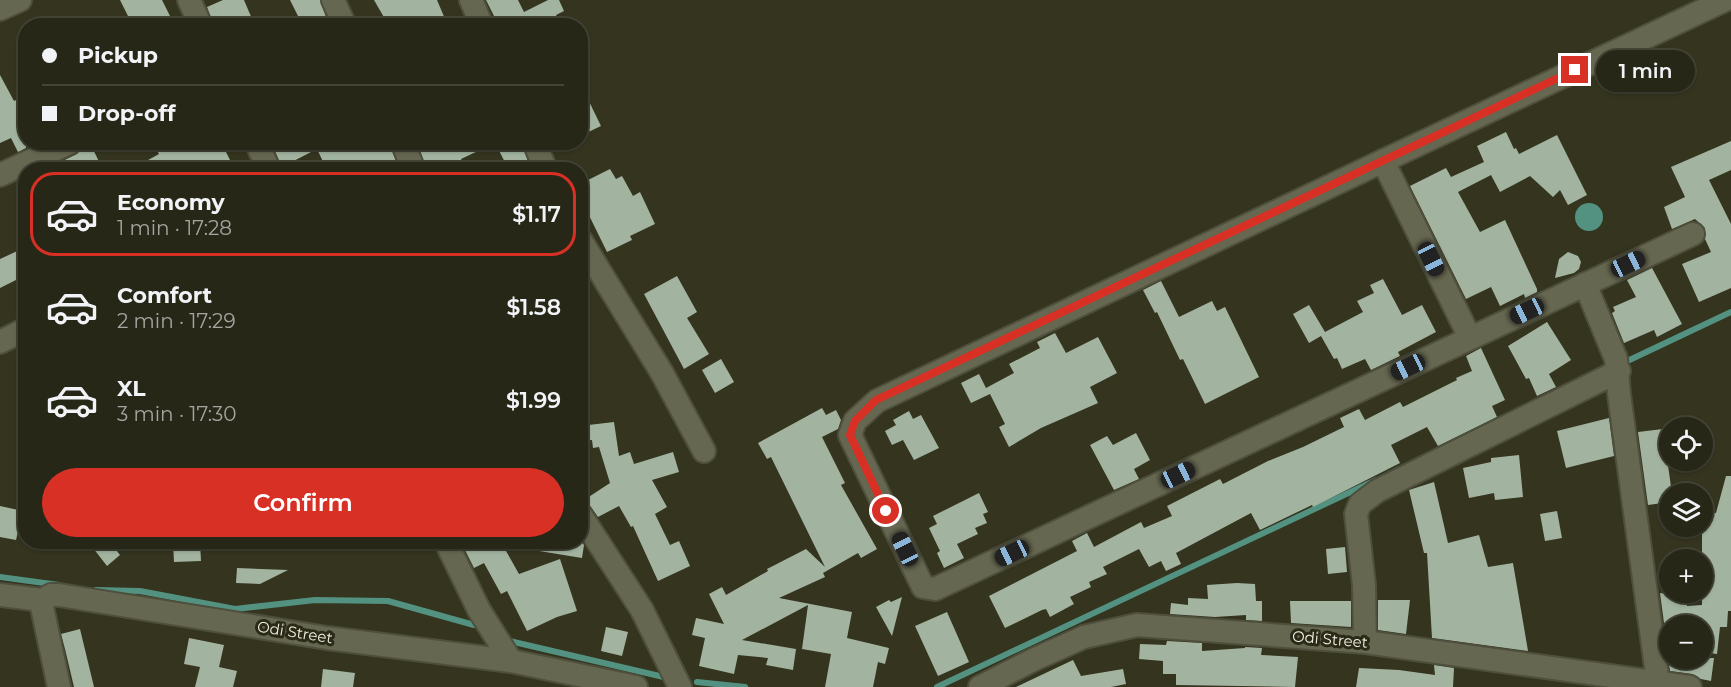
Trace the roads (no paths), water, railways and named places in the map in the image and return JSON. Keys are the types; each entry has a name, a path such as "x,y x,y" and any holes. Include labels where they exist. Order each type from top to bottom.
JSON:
{"street":[{"path":"0,9 20,0"},
{"path":"189,0 197,18"},
{"path":"333,0 341,18"},
{"path":"471,0 479,18"},
{"path":"1694,234 935,589 923,587 850,435 855,421 876,400 1725,0"},
{"path":"28,162 54,150"},
{"path":"1383,161 1470,338"},
{"path":"0,175 18,167"},
{"path":"588,252 662,373 704,451"},
{"path":"1585,284 1619,371 1619,394 1658,682"},
{"path":"0,342 18,333"},
{"path":"1365,642 1364,585 1356,514 1360,504 1377,491 1619,371"},
{"path":"588,526 642,610 680,687"},
{"path":"449,549 479,610 511,661"},
{"name":"Odi Street","path":"0,595 42,600 51,595 68,596 327,638 511,661 628,686"},
{"path":"42,600 59,687"},
{"name":"Odi Street","path":"980,687 1035,659 1084,638 1137,625 1365,642 1690,687"}],"water":[{"path":"1589,203 1599,207 1603,217 1599,227 1589,231 1579,227 1575,217 1579,207"}],"waterway":[{"path":"1621,364 1731,312"},
{"path":"937,687 1376,480"},
{"path":"0,577 59,585"},
{"path":"96,590 140,591 235,609 315,600 388,601 474,625"},
{"path":"505,640 668,678"},
{"path":"697,682 745,687"}]}
